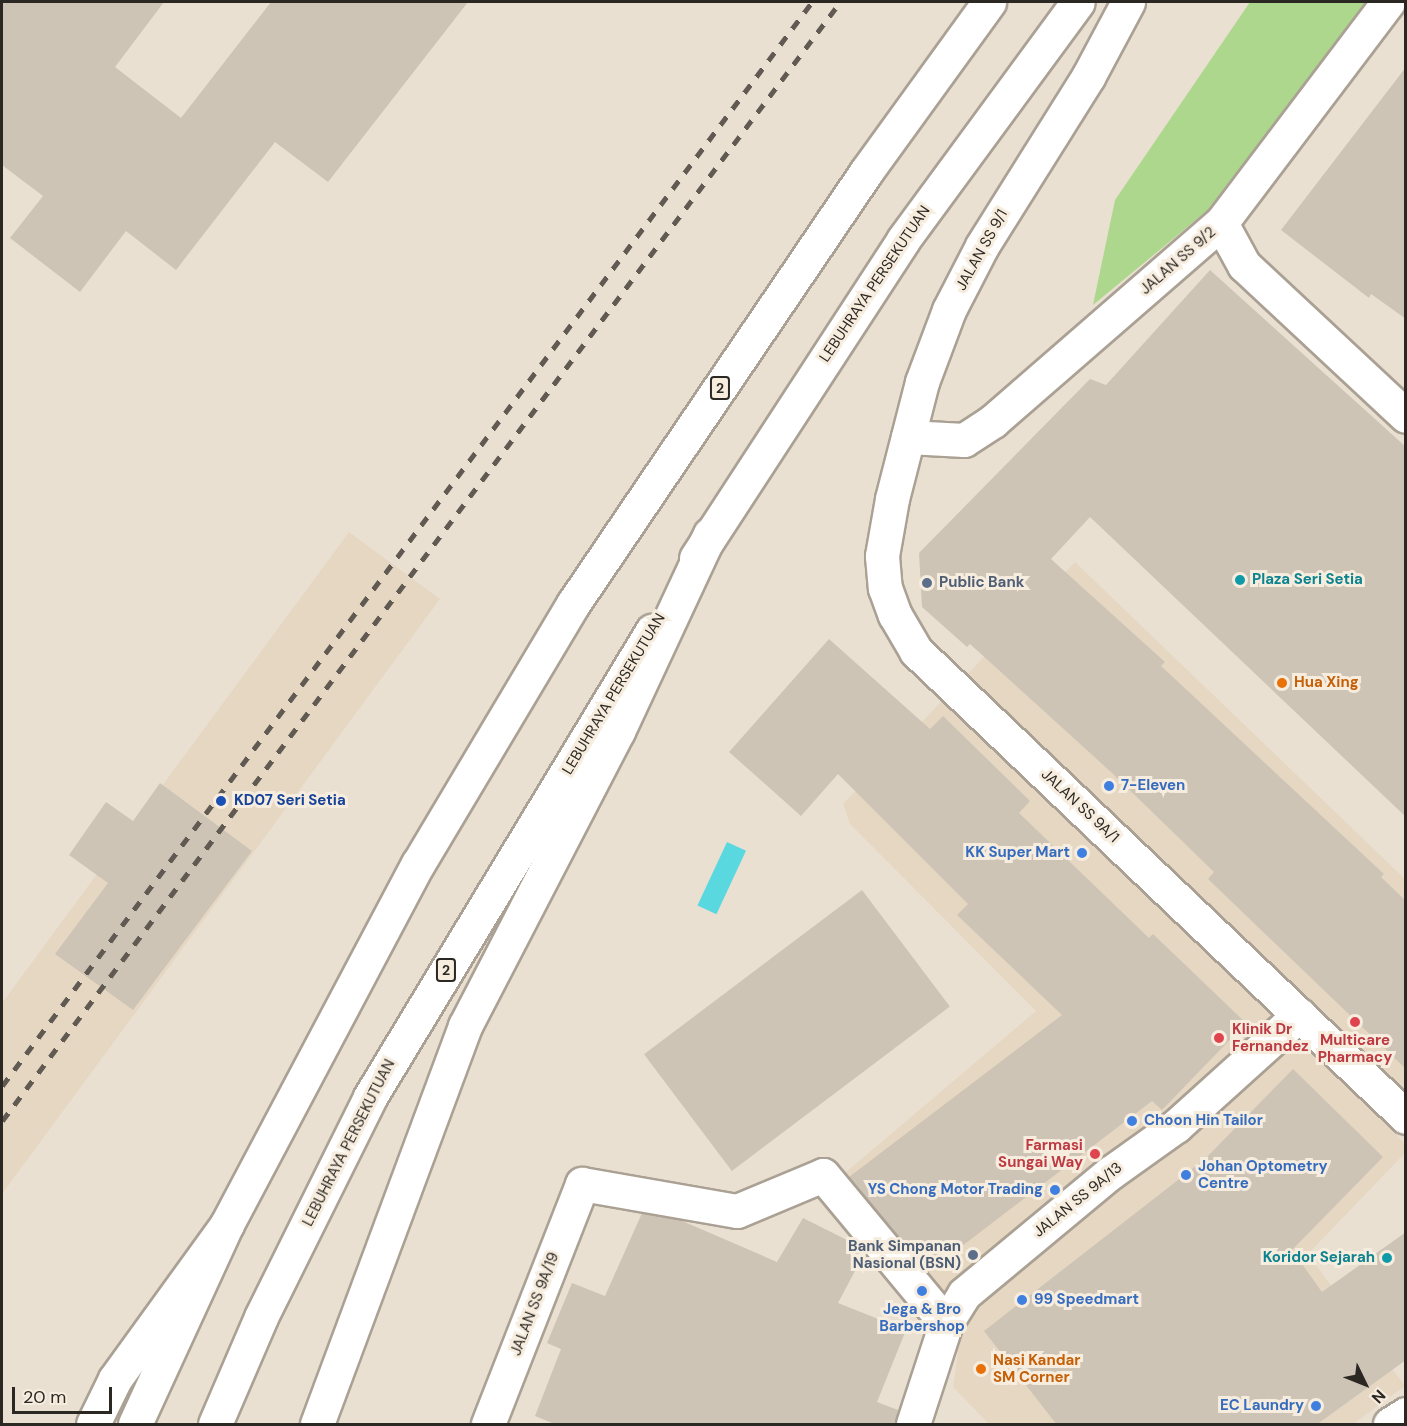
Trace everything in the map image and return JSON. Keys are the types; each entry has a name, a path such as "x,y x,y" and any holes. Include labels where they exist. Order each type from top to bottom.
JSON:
{"main road":[{"name":"2","path":"135,1425 227,1224 418,864 573,604 866,172 989,2"},
{"name":"LEBUHRAYA PERSEKUTUAN","path":"215,1425 261,1317 370,1097 710,534 903,240 1078,2"},
{"name":"JALAN SS 9/1","path":"908,437 922,382 949,310 982,246 1088,77 1128,2"},
{"name":"JALAN SS 9/2","path":"908,437 964,440 993,421 1221,223 1388,2"},
{"path":"1221,223 1244,265 1406,416"},
{"name":"JALAN SS 9A/1","path":"908,437 882,556 885,588 895,615 915,651 1406,1117"},
{"path":"317,1425 465,1026 618,731 710,534"},
{"name":"JALAN SS 9A/13","path":"913,1425 946,1323 964,1294 1110,1173 1176,1126 1299,1015"},
{"name":"JALAN SS 9A/19","path":"488,1425 582,1184 737,1211 823,1175 946,1323"},
{"path":"93,1425 115,1379 227,1224"},
{"path":"1390,1425 1406,1413"}],"shaded area":[{"name":"KD07 Seri Setia","path":"349,532 440,599 2,1194 2,1003"},
{"path":"1075,562 1405,879 1405,1086 1379,1116 1405,1144 1405,1153 1308,1254 1405,1386 1353,1424 989,1424 953,1387 958,1353 819,1195 1036,1011 850,824 843,804"}],"green space":[{"path":"1250,2 1367,2 1208,210 1093,305 1115,200"}],"water":[{"path":"727,842 746,851 716,914 697,905"}],"building":[{"path":"2,2 164,2 115,67 181,118 271,2 468,2 328,182 275,142 176,270 126,231 80,292 10,238 43,196 2,165"},
{"path":"1406,67 1406,319 1371,294 1369,298 1281,230"},
{"path":"1210,270 1406,447 1406,817 1090,517 1051,559 1165,662 1161,666 1384,874 1381,877 1406,901 1406,1069 1208,879 1214,872 1111,772 970,644 967,647 922,607 919,553 1090,379 1106,385"},
{"path":"829,639 930,729 943,716 1030,801 1019,813 1149,938 1153,934 1246,1023 1162,1110 1152,1101 928,1272 849,1177 1062,1015 957,915 968,904 838,774 801,816 729,752"},
{"path":"160,783 252,851 133,1010 55,954 108,883 69,855 106,802 133,821"},
{"path":"862,890 950,1007 732,1171 644,1054"},
{"path":"1293,1069 1383,1157 1292,1250 1322,1292 1406,1232 1406,1360 1316,1425 1057,1425 984,1331 1205,1159"},
{"path":"642,1213 680,1220 777,1262 803,1218 857,1245 864,1254 838,1303 906,1330 877,1402 898,1410 895,1425 557,1425 535,1416 561,1349 547,1343 572,1283 605,1296"}],"railway":[{"path":"2,1086 812,2"},
{"path":"2,1121 840,2"}],"place":[{"name":"Plaza Seri Setia","path":"1240,580"},
{"name":"Public Bank","path":"927,583"},
{"name":"Hua Xing","path":"1282,683"},
{"name":"7-Eleven","path":"1109,786"},
{"name":"KD07 Seri Setia","path":"221,801"},
{"name":"KK Super Mart","path":"1082,853"},
{"name":"Multicare Pharmacy","path":"1355,1022"},
{"name":"Klinik Dr Fernandez","path":"1219,1038"},
{"name":"Choon Hin Tailor","path":"1132,1121"},
{"name":"Farmasi Sungai Way","path":"1095,1154"},
{"name":"Johan Optometry Centre","path":"1186,1175"},
{"name":"YS Chong Motor Trading","path":"1055,1190"},
{"name":"Bank Simpanan Nasional (BSN)","path":"973,1255"},
{"name":"Koridor Sejarah","path":"1387,1258"},
{"name":"Jega & Bro Barbershop","path":"922,1291"},
{"name":"99 Speedmart","path":"1022,1300"},
{"name":"Nasi Kandar SM Corner","path":"981,1369"},
{"name":"EC Laundry","path":"1316,1406"}]}
